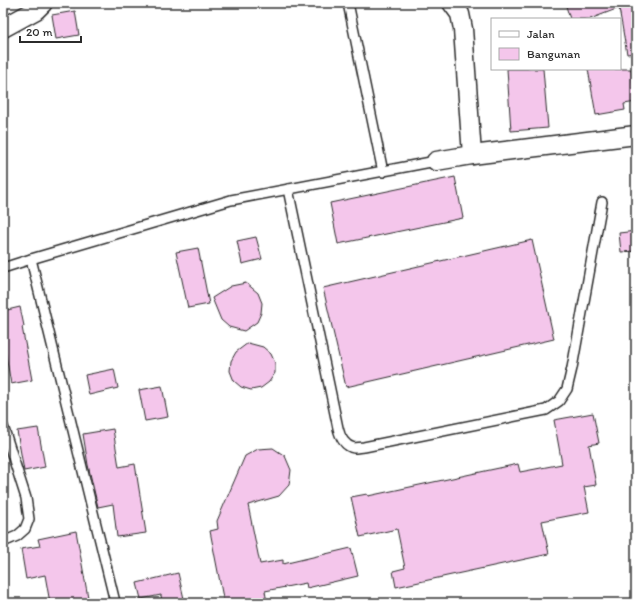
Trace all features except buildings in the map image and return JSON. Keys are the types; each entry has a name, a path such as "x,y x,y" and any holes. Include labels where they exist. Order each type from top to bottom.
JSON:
{"street":[{"path":"3,28 36,10 43,3"},
{"path":"452,3 460,14 463,29 472,155"},
{"path":"436,161 472,155 636,136"}],"lane":[{"path":"348,3 383,172"},
{"path":"3,268 231,200 436,161"},
{"path":"288,189 340,436 346,443 354,448 546,410 559,401 567,389 572,368 602,202"},
{"path":"31,259 115,602"},
{"path":"3,426 26,498 29,519 25,529 17,536 3,542"}]}
